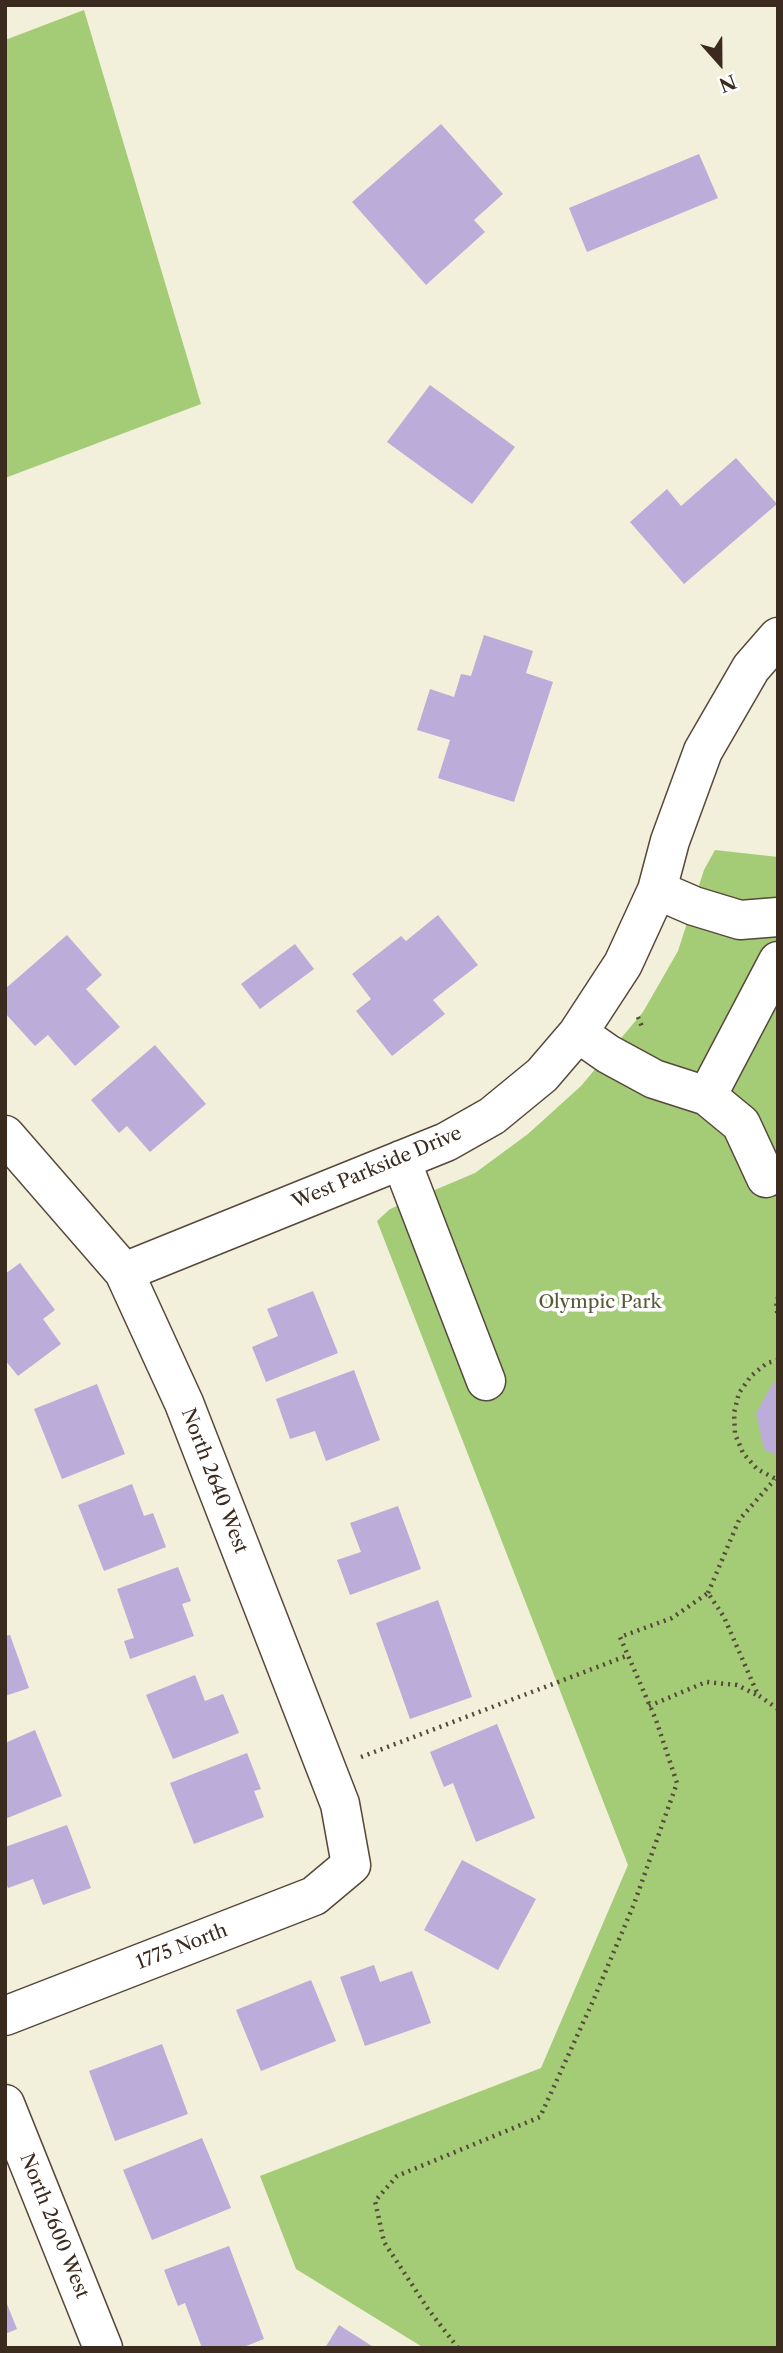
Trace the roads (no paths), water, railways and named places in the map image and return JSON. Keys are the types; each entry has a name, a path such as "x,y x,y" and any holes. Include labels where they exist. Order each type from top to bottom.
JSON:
{"street":[{"name":"West Parkside Drive","path":"124,1272 446,1142 492,1116 542,1075 578,1033 623,964 657,890 670,841 703,751 751,668 778,637"},
{"path":"657,890 694,906 740,920 778,917"},
{"path":"707,1096 778,961"},
{"path":"578,1033 608,1054 654,1079 707,1096 741,1124 766,1178"},
{"name":"North 2640 West","path":"5,1135 124,1272 184,1403 340,1804 351,1865"},
{"path":"401,1160 486,1381"},
{"name":"1775 North","path":"5,2016 314,1896 351,1865"},
{"name":"North 2600 West","path":"5,2104 103,2348"}],"park label":[{"name":"Olympic Park","path":"600,1303"}]}
